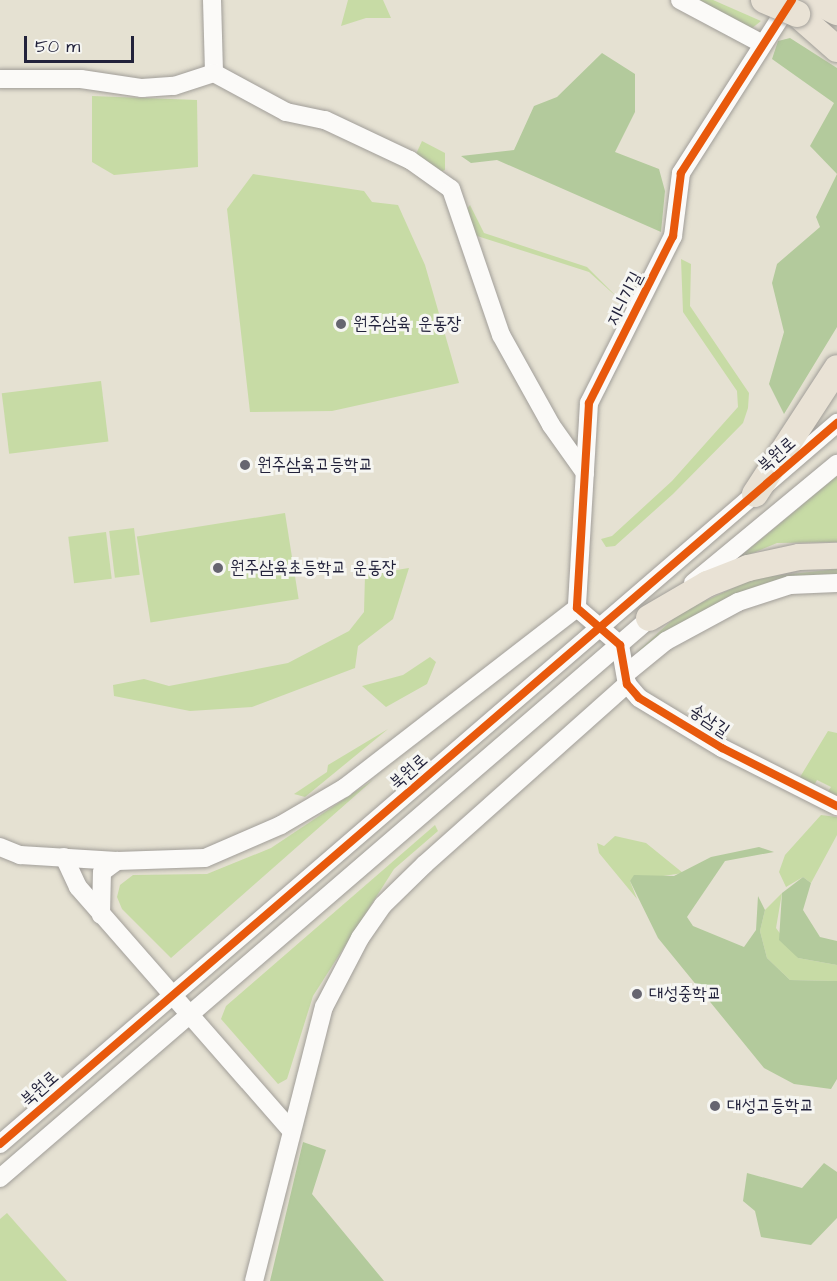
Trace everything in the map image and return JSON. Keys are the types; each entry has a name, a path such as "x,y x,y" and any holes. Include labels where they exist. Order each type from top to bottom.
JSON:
{"highway":[{"path":"764,0 804,4 837,11"},
{"path":"804,4 837,31"},
{"path":"804,4 837,49"},
{"path":"755,494 837,368"},
{"path":"649,618 707,584 748,568 799,557 837,556"}],"street":[{"path":"212,0 214,73"},
{"path":"680,0 761,43"},
{"name":"지니기길","path":"577,608 589,403 673,236 681,173 761,43 804,4"},
{"path":"0,79 81,79 142,88 174,86 214,73 286,112 325,120 410,160 451,189 501,335 551,425 585,473"},
{"name":"북원로","path":"0,1144 602,628 837,423"},
{"path":"0,1178 649,618 837,464"},
{"path":"254,1281 290,1129 324,1007 360,938 383,905 666,641 738,602 790,585 837,583"},
{"path":"0,848 20,855 117,861 205,858 281,825 344,788 577,608 620,645 627,678"},
{"name":"송삼길","path":"627,678 722,748 837,806"},
{"path":"64,857 78,888 170,997 290,1129"},
{"path":"101,915 102,872 117,861"}],"green space":[{"path":"348,0 383,0 391,18 366,18 341,26"},
{"path":"691,0 713,0 761,21 751,29"},
{"path":"790,38 837,68 837,174 810,146 834,103 772,59 778,41"},
{"path":"602,53 635,74 635,112 615,152 659,169 665,191 661,232 497,160 471,163 461,156 514,150 534,106 557,97"},
{"path":"92,96 197,100 198,167 114,175 92,162"},
{"path":"422,141 445,153 445,170 440,172 416,154"},
{"name":"원주삼육 운동장","path":"253,174 364,191 372,202 398,205 425,265 459,383 332,411 250,412 227,209"},
{"path":"837,174 837,327 784,414 769,384 784,332 772,283 777,264 820,227 816,217"},
{"path":"470,205 484,233 587,267 619,299 589,272 474,235 466,210"},
{"path":"681,259 691,264 690,306 749,393 748,408 743,423 673,494 615,546 606,547 601,539 612,536 672,481 738,407 737,391 683,312"},
{"path":"101,381 108,442 9,454 2,393"},
{"path":"837,476 837,542 777,543 736,560"},
{"name":"원주삼육초등학교 운동장","path":"285,513 299,599 150,622 137,536"},
{"path":"134,528 140,575 115,578 109,531"},
{"path":"106,532 112,579 74,583 68,537"},
{"path":"409,568 393,619 358,646 355,668 252,707 190,711 114,696 113,685 144,679 169,686 288,663 349,631 364,612 365,575"},
{"path":"837,569 837,577 781,580 726,598 636,653 681,612 755,578"},
{"path":"430,657 436,662 427,684 386,707 362,686 403,675"},
{"path":"388,729 305,797 294,794 327,772 328,765"},
{"path":"828,731 837,733 837,796 825,796 831,787 817,780 812,789 797,782"},
{"path":"373,780 171,958 122,909 117,897 120,885 133,875 207,874 271,848"},
{"path":"821,815 837,817 837,835 811,883 803,877 786,887 779,872 785,855"},
{"path":"435,825 438,831 394,869 313,996 287,1079 278,1084 221,1019 226,1006"},
{"path":"615,836 646,843 683,873 630,881 637,899 599,853 597,843 604,846"},
{"path":"759,847 774,852 725,861 687,917 693,926 744,947 756,930 758,896 765,910 760,931 767,958 790,980 837,981 837,1079 831,1089 794,1084 764,1068 658,938 630,881 634,875 674,876 711,857"},
{"path":"803,877 811,883 803,910 820,937 837,941 837,965 798,958 779,940 782,893"},
{"path":"782,893 776,928 798,958 837,965 837,981 790,980 767,958 760,931 765,910"},
{"path":"303,1142 326,1150 312,1194 384,1281 270,1281"},
{"path":"824,1163 837,1172 837,1218 811,1245 761,1237 755,1211 743,1201 747,1173 802,1188"},
{"path":"7,1213 67,1281 0,1281 0,1219"}],"cycle path":[{"path":"792,0 681,173 673,236 589,403 577,608 620,645 627,684 639,698 722,748 837,806"},
{"path":"0,1144 837,423"}],"place":[{"name":"원주삼육 운동장","path":"341,324"},
{"name":"원주삼육고등학교","path":"245,465"},
{"name":"원주삼육초등학교 운동장","path":"218,568"},
{"name":"대성중학교","path":"637,994"},
{"name":"대성고등학교","path":"715,1106"}]}
